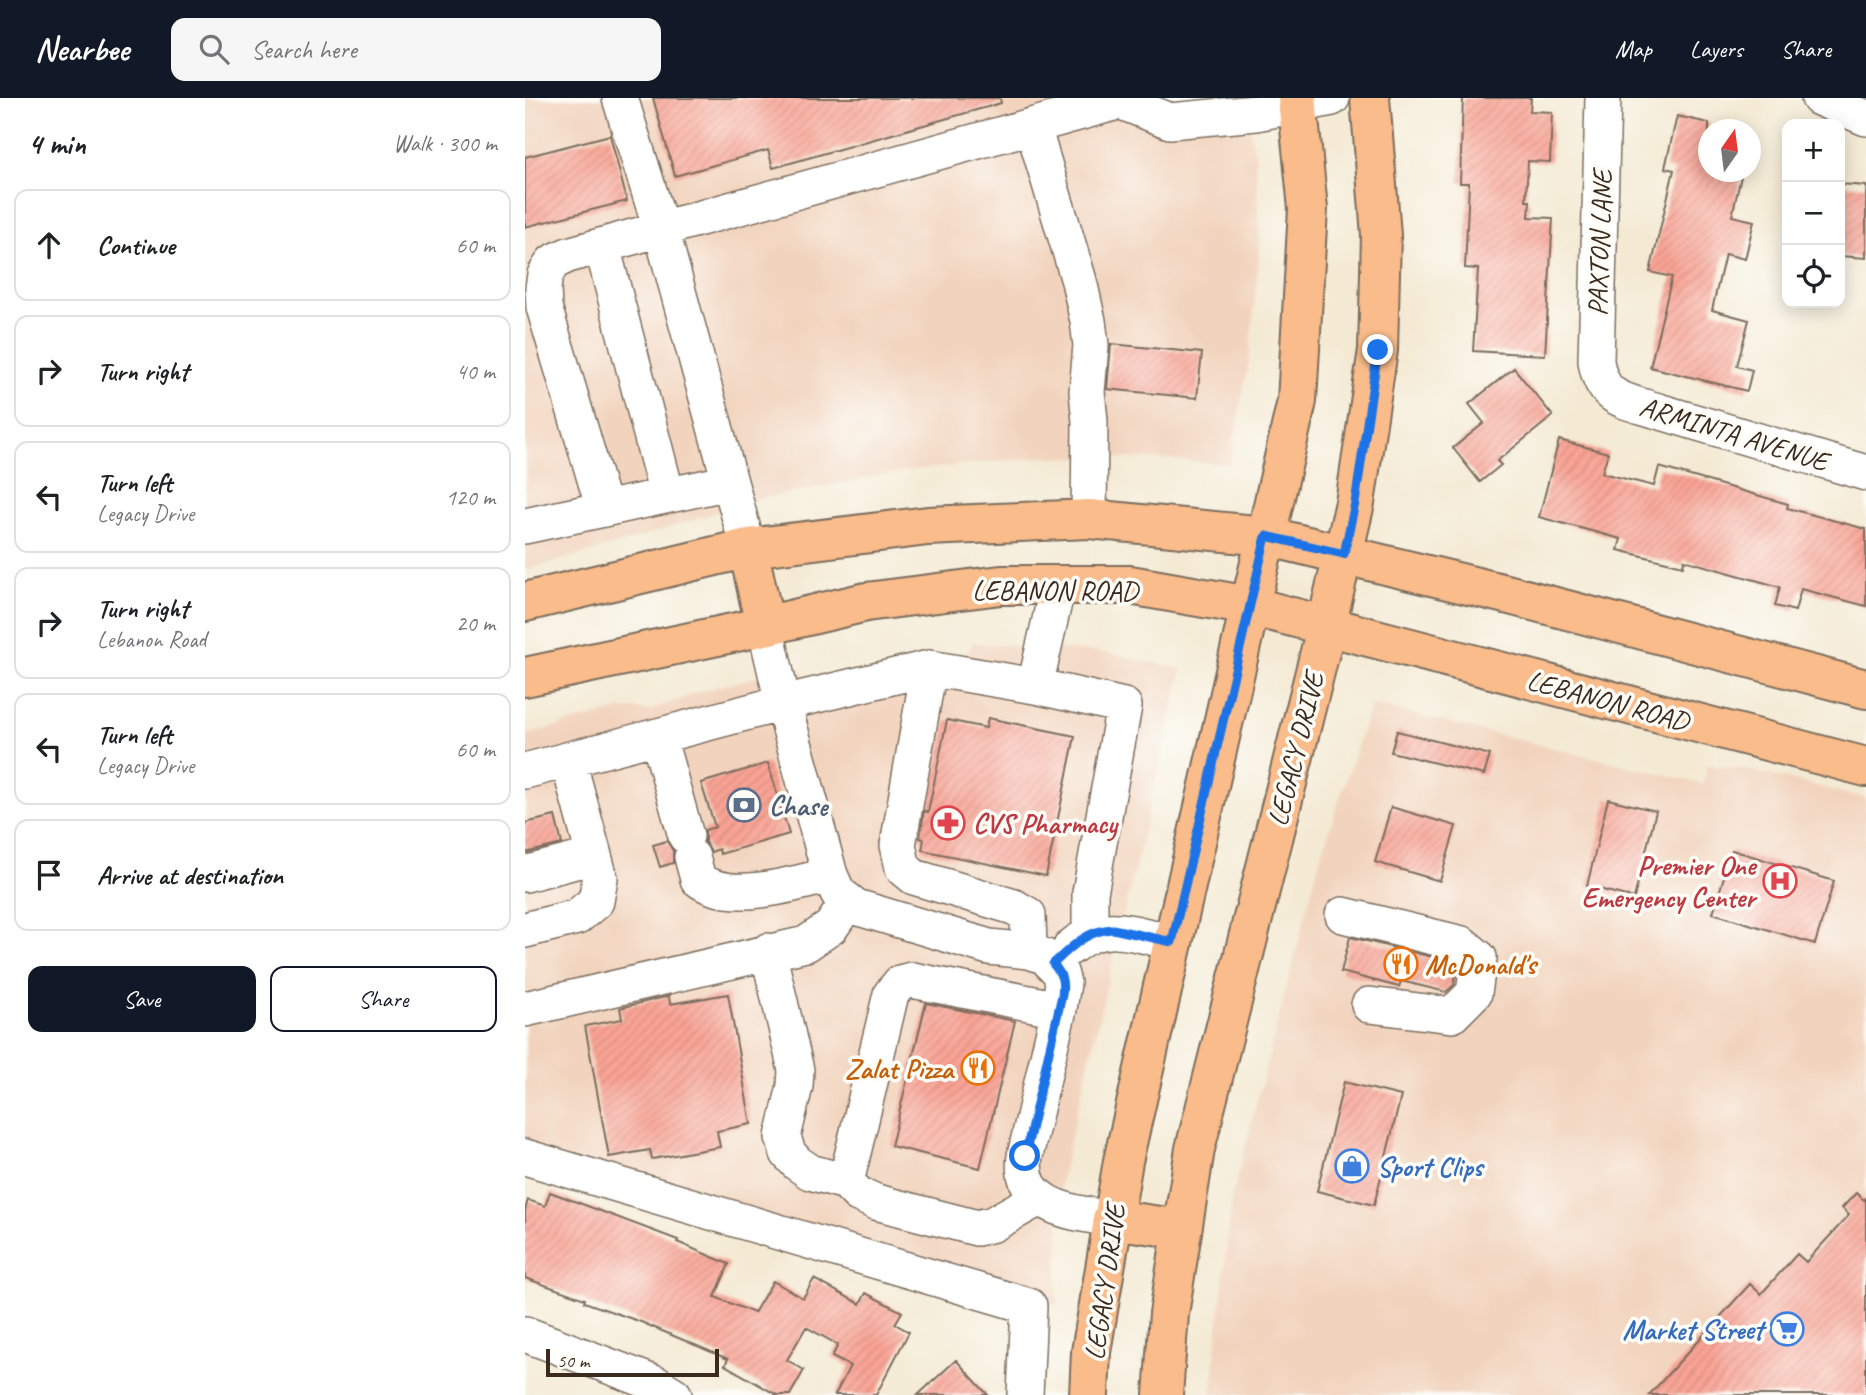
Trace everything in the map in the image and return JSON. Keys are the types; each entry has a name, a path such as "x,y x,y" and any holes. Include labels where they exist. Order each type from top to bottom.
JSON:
{"main road":[{"name":"LEGACY DRIVE","path":"1163,1395 1168,1314 1195,1149 1355,503 1378,350 1381,235 1370,98"},
{"name":"LEGACY DRIVE","path":"1089,1395 1091,1352 1112,1219 1172,942 1297,401 1308,209 1309,101"},
{"path":"525,602 748,548 928,526 1089,519 1266,536 1866,689"},
{"path":"748,548 765,626"},
{"name":"LEBANON ROAD","path":"525,677 765,626 866,601 1001,586 1130,586 1250,606 1866,767"},
{"path":"1112,1219 1181,1229"}],"street":[{"path":"620,98 661,229 748,548"},
{"name":"PAXTON LANE","path":"1603,98 1596,360 1604,387"},
{"path":"1819,98 1866,118"},
{"path":"604,509 544,307 545,275 554,262 568,255 1033,127 1125,99 1170,121 1227,117 1309,101"},
{"path":"1033,127 1079,281 1088,321 1091,345 1087,392 1090,421 1089,519"},
{"path":"602,246 667,495"},
{"name":"ARMINTA AVENUE","path":"1604,387 1619,398 1658,411 1866,473"},
{"path":"525,526 730,482"},
{"path":"1035,686 1058,585"},
{"path":"525,1009 806,944 831,927 839,889 783,704 765,626"},
{"path":"929,668 898,845 902,869 914,877 1014,907 1028,915 1041,957"},
{"path":"525,771 929,668 1035,686 1124,706 1090,893 1090,934"},
{"path":"658,736 698,879 716,889 839,889 989,947 1041,957 1060,972 1063,983 1059,1009 1023,1167 1025,1178 1039,1198 1065,1211 1112,1219"},
{"path":"525,930 576,917 596,901 600,878 568,760"},
{"path":"525,874 594,856"},
{"path":"1343,915 1462,944 1479,958 1474,993 1452,1016 1369,1005"},
{"path":"1041,957 1074,944 1090,934 1113,929 1172,942"},
{"path":"768,951 796,1070 795,1086 783,1130 785,1146 803,1169 846,1182 858,1194 876,1202 977,1228 993,1224 1039,1198"},
{"path":"846,1182 891,994 900,983 912,980 1059,1009"},
{"path":"525,1157 1029,1306 1025,1395"},
{"path":"525,1334 656,1384 674,1395"}],"shaded area":[{"path":"525,98 1243,98 1255,153 1260,243 1249,360 1230,464 1160,459 1044,457 911,470 753,500 623,543 525,570"},
{"path":"972,643 1102,652 1182,669 1060,1183 1057,1305 525,1151 525,735 620,709 652,710 701,691 799,667 810,680 964,663"},
{"path":"1371,704 1703,784 1707,765 1745,769 1866,798 1866,1395 1211,1395 1232,1197 1320,858"}],"building":[{"path":"653,98 1000,98 1001,103 773,168 768,150 675,176"},
{"path":"1463,98 1531,98 1530,111 1552,112 1550,162 1528,161 1526,201 1530,201 1529,217 1553,218 1545,355 1473,351 1478,269 1465,268 1469,183 1460,183"},
{"path":"1677,116 1698,121 1698,182 1740,182 1732,216 1754,221 1745,259 1725,254 1712,310 1749,320 1737,366 1752,370 1747,391 1650,367 1672,277 1650,272 1674,170 1665,168"},
{"path":"610,135 627,201 525,227 525,157"},
{"path":"1845,184 1866,186 1866,258 1845,256"},
{"path":"1111,344 1202,353 1197,398 1107,389"},
{"path":"1514,368 1553,416 1497,461 1501,465 1480,482 1453,448 1484,423 1469,404"},
{"path":"1559,440 1608,453 1602,473 1654,486 1659,467 1788,504 1787,508 1866,529 1866,606 1801,589 1795,611 1775,606 1780,587 1684,560 1683,566 1618,550 1621,539 1539,517"},
{"name":"CVS Pharmacy","path":"988,718 1075,736 1046,876 922,850 924,839 920,838 924,811 928,812 947,720 986,728"},
{"path":"1397,731 1490,755 1484,775 1391,752"},
{"name":"Chase","path":"768,763 789,834 720,854 719,849 711,852 705,842 705,830 715,827 701,783"},
{"path":"1608,799 1656,811 1634,898 1587,886"},
{"path":"1391,807 1456,826 1440,881 1375,862"},
{"path":"555,816 562,844 525,853 525,823"},
{"path":"667,841 673,851 673,863 660,867 653,845"},
{"path":"1732,850 1834,881 1815,944 1713,913"},
{"name":"McDonald's","path":"1350,937 1453,962 1457,966 1454,985 1446,992 1401,981 1399,987 1341,972"},
{"path":"728,994 751,1124 717,1131 720,1147 652,1159 650,1150 609,1157 585,1026 622,1019 620,1008 669,996 670,1004"},
{"path":"926,1003 1015,1021 980,1168 891,1146"},
{"path":"1344,1082 1401,1096 1374,1205 1317,1191"},
{"path":"550,1192 678,1240 677,1242 729,1264 715,1297 754,1313 773,1281 803,1298 814,1279 860,1304 866,1293 902,1312 895,1324 909,1332 876,1395 835,1395 850,1366 832,1357 838,1345 806,1327 787,1360 804,1370 790,1395 777,1395 725,1365 728,1359 641,1322 584,1302 585,1299 525,1278 525,1210 528,1200 545,1206"},
{"name":"Market Street","path":"1856,1193 1864,1200 1866,1198 1866,1395 1649,1395 1750,1284 1761,1294 1797,1254 1806,1262 1849,1215 1842,1208"},
{"path":"956,1360 988,1395 918,1395"}],"place":[{"name":"Chase","path":"744,805"},
{"name":"CVS Pharmacy","path":"948,823"},
{"name":"Premier One Emergency Center","path":"1780,881"},
{"name":"McDonald's","path":"1401,964"},
{"name":"Zalat Pizza","path":"978,1068"},
{"name":"Sport Clips","path":"1352,1166"},
{"name":"Market Street","path":"1787,1329"}],"route":[{"path":"1025,1156 1062,995 1060,972 1053,964 1074,944 1104,929 1172,942 1266,536 1344,554 1355,503 1378,350"}]}
